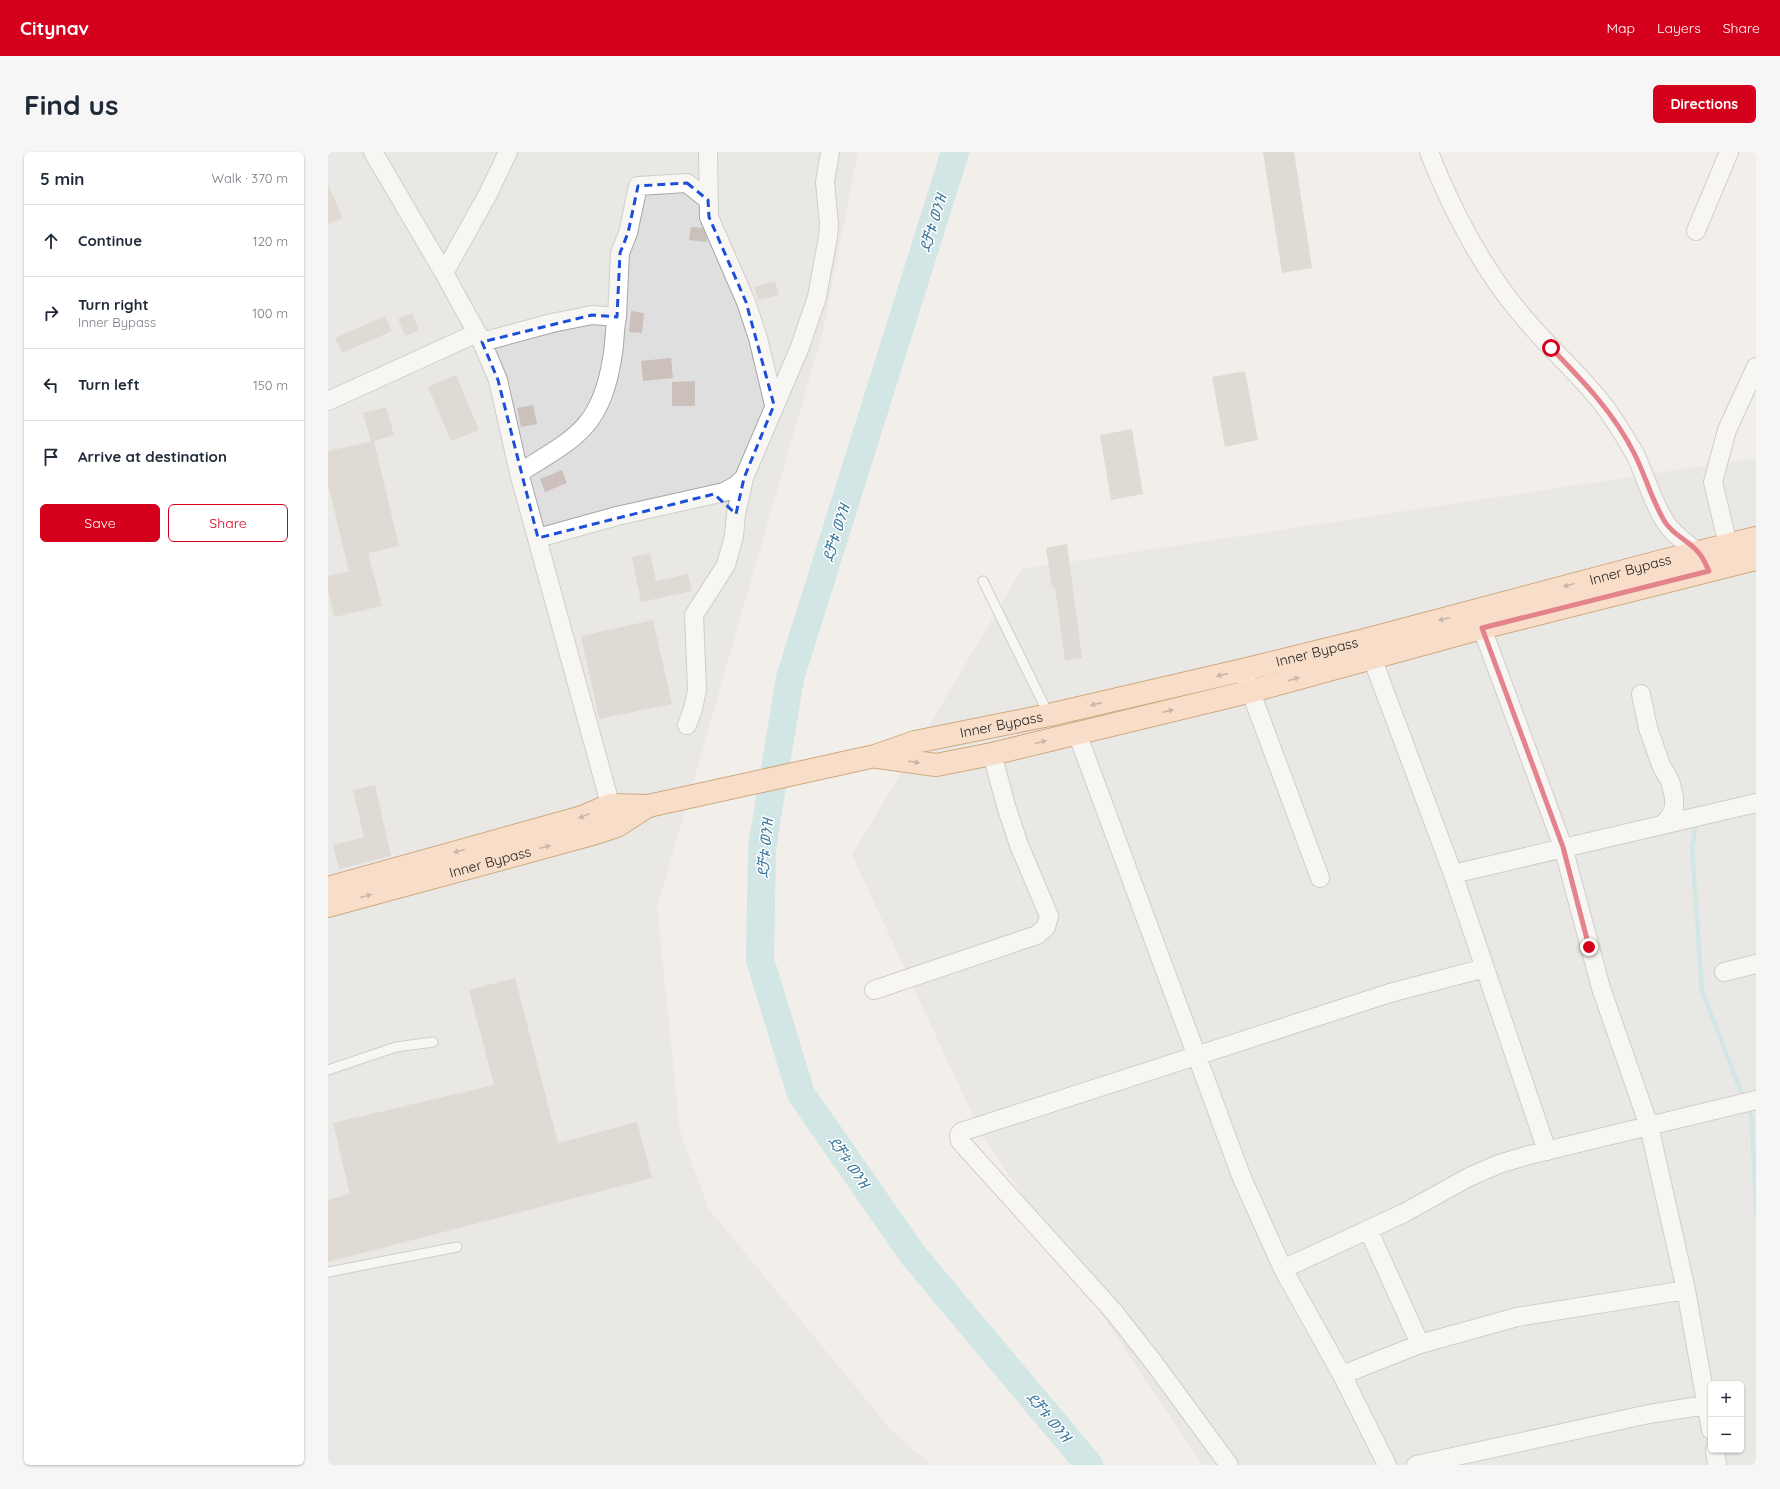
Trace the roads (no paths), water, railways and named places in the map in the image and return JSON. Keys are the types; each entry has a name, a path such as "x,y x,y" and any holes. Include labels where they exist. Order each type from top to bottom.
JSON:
{"main road":[{"name":"Inner Bypass","path":"875,756 936,765 992,754 1252,691 1369,648 1698,552 1756,538"},
{"name":"Inner Bypass","path":"328,888 582,818 610,804 648,806 875,756 915,742 1049,715 1243,670 1482,628 1756,559"},
{"name":"Inner Bypass","path":"328,906 589,836 617,826 648,806"}],"street":[{"path":"372,152 444,274 479,338 498,380 519,473 617,826"},
{"path":"444,274 488,194 508,152"},
{"path":"708,152 709,217 746,302 756,331 774,405"},
{"path":"687,725 693,709 697,690 694,615 716,584 726,565 734,536 736,514 744,478 800,347 817,297 828,237 829,224 825,182 830,152"},
{"path":"1429,152 1446,194 1499,287 1521,315 1588,386 1608,411 1635,454 1660,514 1667,526 1698,552 1709,571"},
{"path":"1696,231 1729,152"},
{"path":"519,473 573,439 587,426 595,415 609,376 617,316 620,253 628,234 638,186 687,183 708,200"},
{"path":"328,401 479,338 592,315 617,316"},
{"path":"1728,545 1714,482 1727,430 1756,367"},
{"path":"538,538 617,516 724,492 735,486 744,478"},
{"path":"714,494 736,514"},
{"path":"1482,628 1563,847 1601,988 1650,1126 1686,1290 1708,1417"},
{"path":"1369,648 1453,874 1547,1151"},
{"path":"1243,670 1320,878"},
{"path":"1641,694 1648,728 1661,765 1670,780 1674,797 1674,808 1670,816 1663,824"},
{"path":"1078,733 1196,1057 1242,1178 1283,1269 1342,1375 1387,1465"},
{"path":"874,990 1037,935 1046,927 1048,916 1019,845 1007,809 992,754"},
{"path":"1453,874 1756,803"},
{"path":"1724,972 1756,964"},
{"path":"1229,1465 1154,1363 1114,1312 958,1137 961,1132 1390,994 1485,968"},
{"path":"1283,1269 1404,1213 1469,1177 1499,1164 1748,1102"},
{"path":"1368,1229 1420,1344"},
{"path":"1342,1375 1420,1344 1517,1317 1686,1290"},
{"path":"1416,1465 1649,1414 1706,1405"},
{"path":"1716,1453 1718,1465"}],"lane":[{"path":"983,581 1049,715"},
{"path":"328,1070 396,1047 433,1042"},
{"path":"328,1272 457,1246"}],"waterway":[{"name":"ደቻቱ ወንዝ","path":"955,152 790,678 762,848 760,960 801,1094 913,1255 1089,1465"},
{"path":"1696,825 1692,847 1702,991 1744,1099"},
{"path":"1747,1105 1752,1118 1756,1213"}]}
